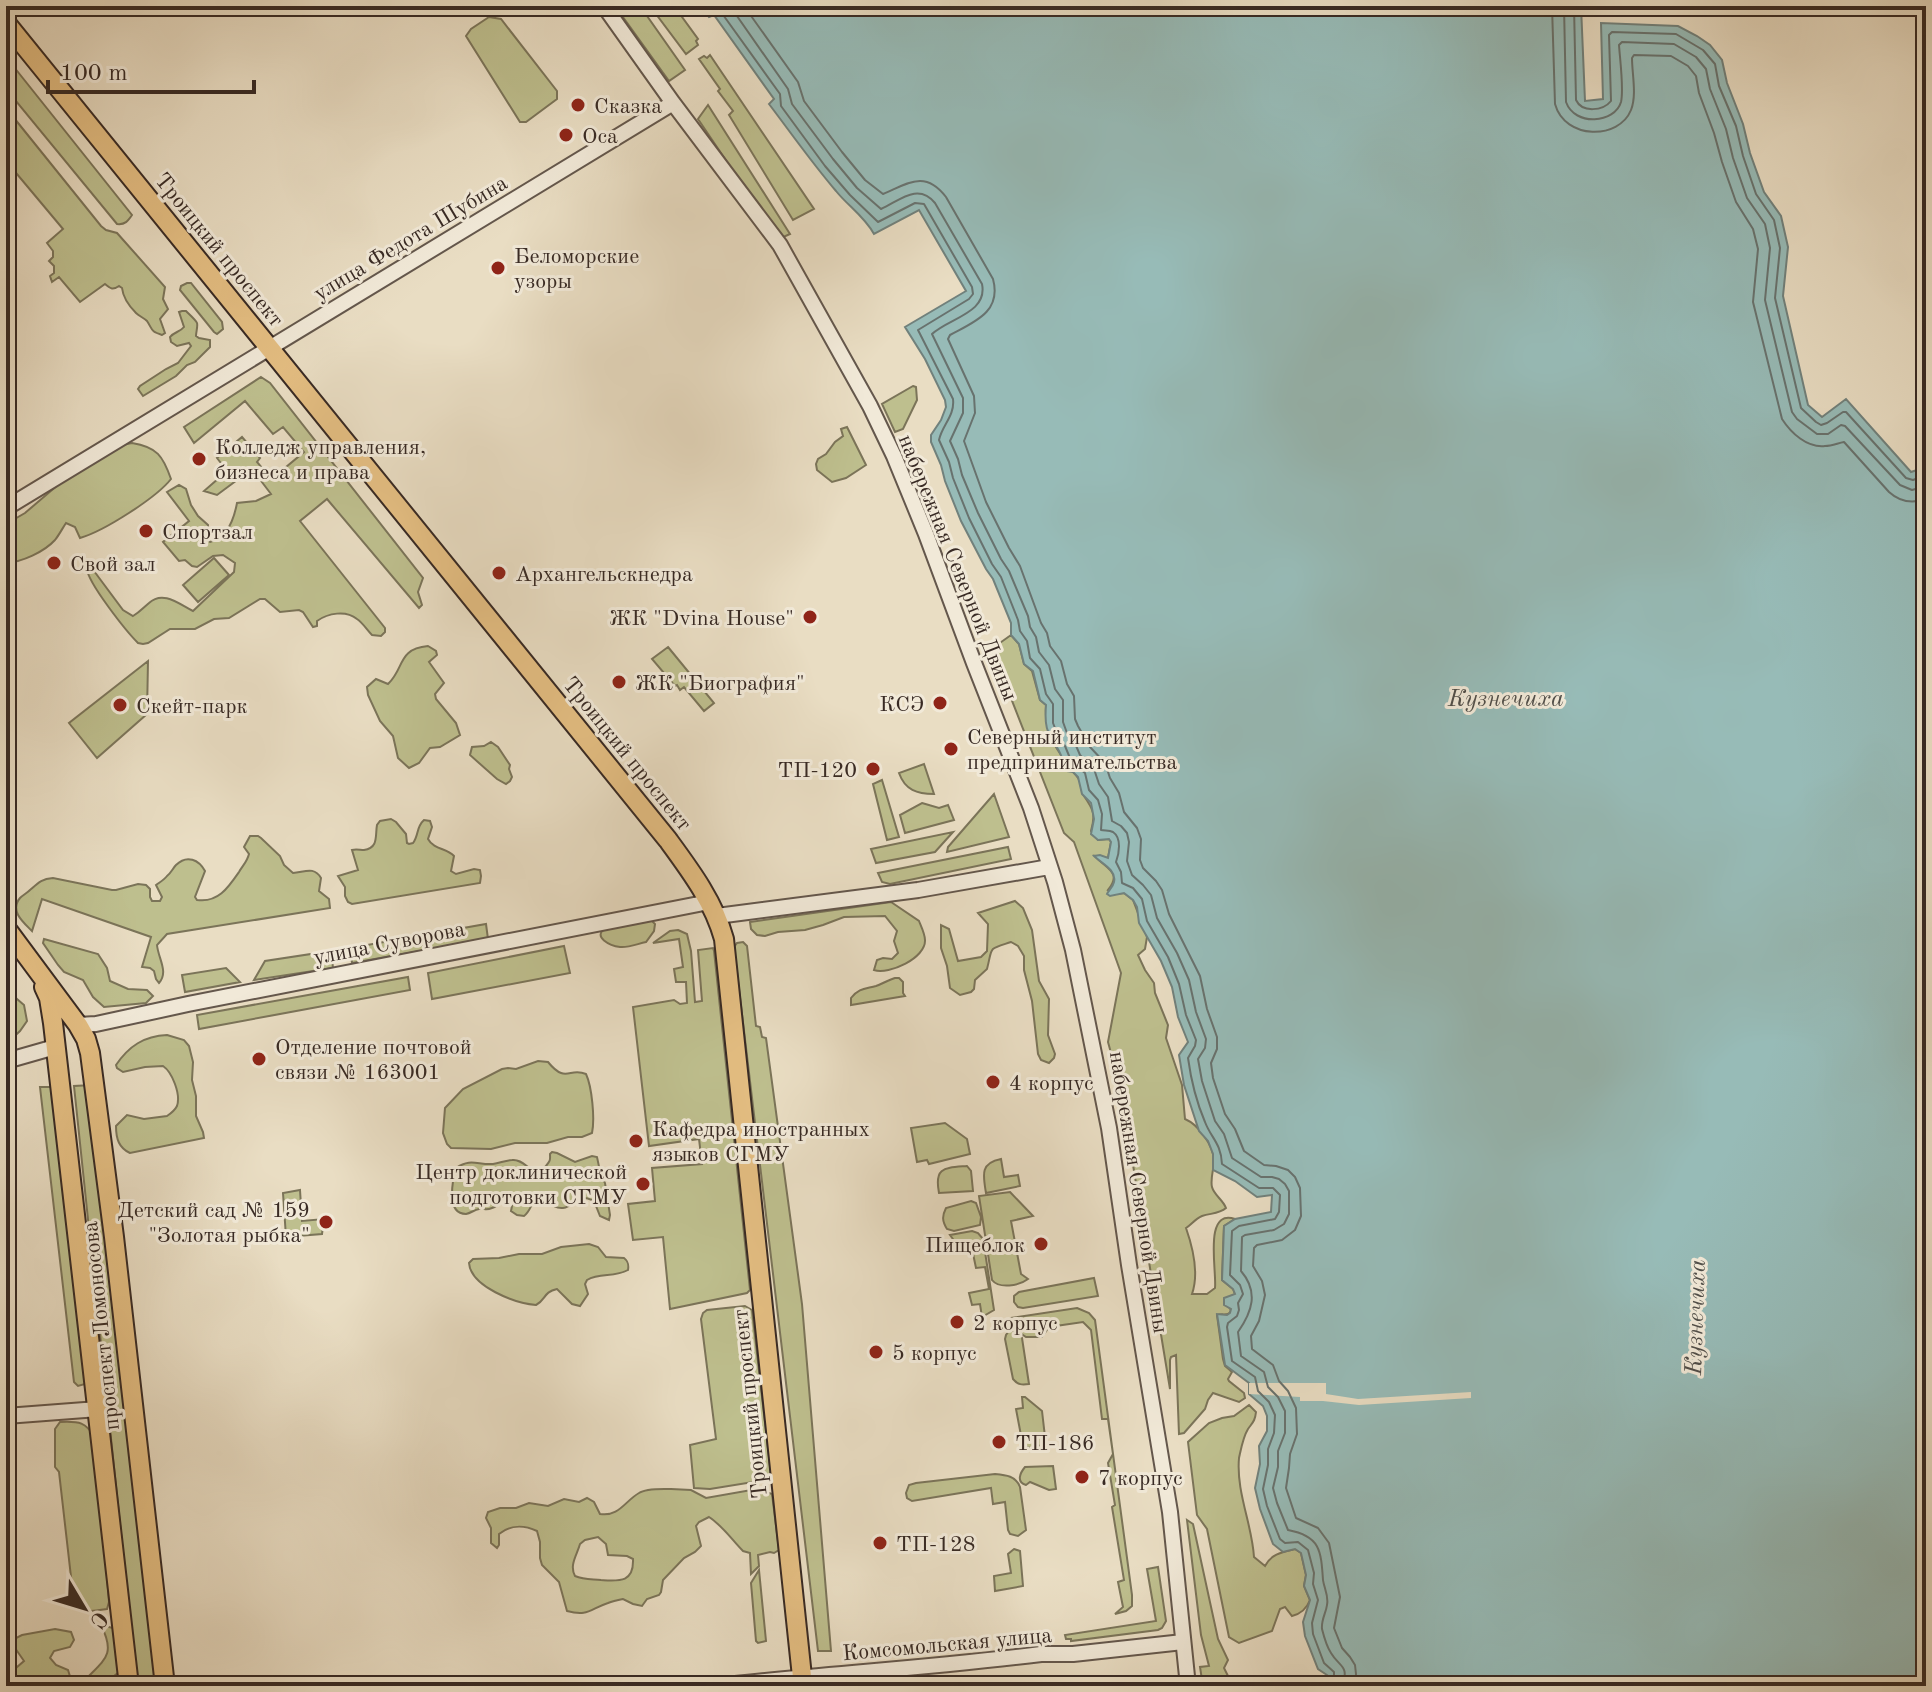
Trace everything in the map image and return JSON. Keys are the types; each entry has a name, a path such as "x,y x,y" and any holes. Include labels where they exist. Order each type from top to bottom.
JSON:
{"main road":[{"name":"Троицкий проспект","path":"6,23 668,840 713,909 724,939 803,1682"},
{"name":"проспект Ломоносова","path":"6,928 78,1025 90,1053 165,1686"},
{"name":"проспект Ломоносова","path":"41,976 49,998 129,1686"}],"street":[{"name":"набережная Северной Двины","path":"604,6 780,245 870,406 926,534 1031,808 1073,950 1109,1128 1170,1512 1188,1686"},
{"name":"улица Федота Шубина","path":"6,508 673,103"},
{"name":"улица Суворова","path":"78,1025 713,909 918,890 1049,867"},
{"path":"6,1061 55,1047"},
{"path":"6,1416 98,1409"},
{"name":"Комсомольская улица","path":"715,1686 803,1682 1041,1654 1073,1654 1183,1642"}],"green space":[{"path":"615,6 640,6 685,70 669,81"},
{"path":"650,6 674,6 698,39 698,45 686,54"},
{"path":"489,17 501,19 557,91 557,99 526,122 520,122 466,36"},
{"path":"710,55 814,209 793,220 729,115 733,111 699,59"},
{"path":"6,57 132,215 126,222 117,224 6,89"},
{"path":"708,105 790,234 779,239 698,119"},
{"path":"6,108 101,226 117,233 165,287 163,299 168,309 160,319 165,333 162,335 152,330 131,307 119,286 113,289 105,284 80,302 59,277 52,282 50,276 54,273 54,266 49,261 53,251 47,243 63,229 6,161 9,147 6,143"},
{"path":"191,283 222,322 223,329 217,334 180,290"},
{"path":"186,311 197,324 196,336 210,340 210,347 176,376 143,396 138,389 140,386 178,363 191,346 189,343 177,346 170,337 184,327 179,312"},
{"path":"261,377 270,383 423,578 418,592 422,605 419,608 327,499 300,521 385,628 381,636 372,635 353,616 342,614 321,618 313,627 303,612 280,612 265,599 260,599 229,618 214,619 195,629 170,629 148,643 138,643 100,595 87,569 94,571 123,610 133,616 154,599 160,598 193,611 234,572 235,563 223,555 213,556 197,567 192,566 185,560 179,561 163,542 189,521 167,492 179,485 186,489 191,505 208,525 210,542 226,532 237,503 256,501 271,494 252,469 217,495 204,491 227,471 217,458 242,437 260,458 257,462 274,477 304,452 283,427 273,434 245,401 194,443 184,427"},
{"path":"916,387 917,400 903,429 895,432 882,404"},
{"path":"847,427 866,465 846,478 832,482 817,470 816,464 843,436 841,429"},
{"path":"132,443 148,447 162,459 171,479 164,487 102,528 80,538 75,527 66,523 45,549 6,563 6,524 25,513 66,478 122,445"},
{"path":"214,558 229,575 198,602 183,585"},
{"path":"1011,635 1019,644 1024,664 1032,671 1040,700 1046,705 1052,739 1079,780 1091,808 1091,831 1098,840 1109,839 1111,842 1108,858 1095,856 1113,874 1114,879 1108,890 1124,893 1133,900 1147,937 1145,949 1138,955 1154,983 1168,1025 1166,1038 1182,1085 1185,1119 1200,1131 1213,1154 1212,1187 1226,1208 1200,1217 1186,1228 1194,1261 1192,1294 1207,1294 1215,1288 1215,1232 1225,1218 1235,1219 1224,1226 1222,1280 1235,1294 1228,1306 1230,1312 1217,1315 1223,1359 1232,1372 1228,1379 1244,1393 1245,1398 1239,1402 1213,1393 1205,1409 1184,1433 1179,1434 1176,1355 1170,1360 1170,1389 1120,1086 1108,1042 1121,973 1074,842 1064,833 990,650"},
{"path":"428,646 437,655 429,662 444,683 435,694 436,699 456,723 460,735 440,747 430,748 419,763 409,768 398,758 393,736 380,721 367,687 376,679 388,684 406,655"},
{"path":"668,647 714,703 704,711 684,687 680,690 675,686 652,659"},
{"name":"Скейт-парк","path":"148,661 147,714 97,758 69,723"},
{"path":"491,742 510,765 512,777 506,784 470,755 472,747"},
{"path":"924,764 934,794 912,790 899,773"},
{"path":"882,780 899,837 887,840 873,784"},
{"path":"994,794 1009,837 947,852 948,847"},
{"path":"922,803 939,808 948,805 954,820 905,833 900,815"},
{"path":"391,819 406,834 409,844 415,840 421,823 430,821 432,827 428,839 454,856 451,871 456,874 480,870 480,883 352,904 348,902 345,887 338,876 358,870 352,850 372,847 377,825 380,821"},
{"path":"953,832 935,852 876,863 871,849"},
{"path":"250,836 261,838 293,873 309,871 318,874 321,878 319,891 329,899 330,908 167,934 157,945 163,970 159,983 154,971 142,967 151,937 42,899 32,931 17,912 20,898 40,882 53,878 112,890 146,885 152,901 160,901 162,897 156,885 176,865 188,859 196,861 205,871 195,897 197,900 211,899 226,889 246,861 249,854 244,847"},
{"path":"1008,847 1011,859 890,884 882,882 878,873"},
{"path":"1015,901 1023,908 1032,930 1039,981 1049,999 1048,1035 1055,1054 1049,1063 1041,1060 1038,1054 1024,956 1018,946 1011,942 994,948 987,969 975,980 974,989 960,995 950,988 941,948 941,925 949,929 958,961 981,957 987,951 988,924 978,913"},
{"path":"891,902 919,921 925,940 924,947 913,959 888,970 874,970 877,960 892,959 898,953 894,941 897,931 885,916 844,917 805,930 765,936 757,935 751,929 750,922"},
{"path":"651,920 655,924 654,931 646,942 620,947 601,938 602,931 610,926"},
{"path":"486,924 488,939 352,963 350,948"},
{"path":"670,931 687,934 695,1002 702,1001 698,950 713,948 714,951 750,1290 670,1309 663,1237 633,1240 628,1204 655,1201 652,1168 702,1164 699,1139 649,1146 633,1007 674,1000 680,1004 687,1003 686,982 676,982 674,969 683,967 679,939 653,943"},
{"path":"44,939 98,954 107,968 110,981 128,989 147,990 153,996 146,1003 104,1007 93,997 83,980 64,972 43,943"},
{"path":"743,942 747,946 756,1026 760,1027 762,1037 766,1038 802,1304 831,1651 818,1651 734,947"},
{"path":"564,946 570,973 432,999 428,973"},
{"path":"331,951 333,968 254,980 265,961"},
{"path":"226,968 240,982 185,992 182,975"},
{"path":"408,977 410,990 199,1029 197,1015"},
{"path":"895,978 903,982 905,996 851,1005 851,998 860,991"},
{"path":"17,999 24,1005 27,1021 6,1044 6,1010"},
{"path":"167,1035 184,1040 189,1046 196,1116 204,1138 130,1153 119,1142 116,1126 127,1115 144,1119 167,1116 177,1106 178,1096 172,1078 163,1066 123,1072 116,1065 138,1043"},
{"path":"538,1061 548,1062 563,1074 586,1074 592,1103 592,1133 547,1143 515,1143 491,1149 451,1148 447,1144 443,1133 445,1108 463,1089 502,1069 516,1069"},
{"path":"92,1085 156,1686 137,1686 74,1086"},
{"path":"40,1087 51,1087 87,1375 85,1384 78,1386 74,1382"},
{"path":"945,1123 967,1139 970,1154 929,1164 927,1160 917,1162 911,1128"},
{"path":"552,1152 575,1162 597,1157 605,1183 609,1220 600,1216 594,1201 587,1198 559,1208 540,1195 524,1216 511,1211 513,1201 508,1197 492,1208 466,1214 455,1208 453,1180 456,1168 461,1165 517,1160 537,1171 548,1164"},
{"path":"1001,1159 1004,1177 1018,1175 1020,1186 986,1193 984,1171 989,1163"},
{"path":"967,1166 971,1171 973,1191 939,1193 938,1178 942,1170"},
{"path":"300,1190 302,1221 324,1219 322,1234 286,1237 283,1193"},
{"path":"1010,1192 1033,1216 1011,1221 1021,1274 1028,1279 1014,1285 1004,1285 992,1280 979,1196"},
{"path":"971,1201 976,1203 981,1217 980,1225 954,1231 947,1229 943,1218 946,1208"},
{"path":"972,1231 983,1239 994,1310 982,1317 980,1304 972,1305 969,1293 989,1289 985,1267 976,1268 971,1244 958,1246 950,1235"},
{"path":"589,1244 598,1247 606,1257 624,1258 628,1270 587,1280 588,1294 580,1306 572,1304 557,1289 549,1292 536,1305 506,1297 477,1279 469,1263 473,1259 542,1254 561,1247"},
{"path":"1094,1278 1098,1296 1023,1308 1014,1302 1014,1296 1019,1292"},
{"path":"745,1306 752,1310 771,1475 766,1480 710,1489 694,1488 690,1445 716,1439 701,1319 707,1310"},
{"path":"1077,1308 1089,1313 1095,1320 1132,1595 1132,1606 1115,1614 1123,1607 1118,1582 1124,1580 1108,1463 1113,1454 1108,1419 1102,1419 1091,1330 1083,1322 1049,1327 1042,1337 1026,1337 1017,1331 1022,1338 1029,1384 1013,1379 1005,1339 1009,1331 1016,1331 1006,1326 1005,1322 1011,1318"},
{"path":"1022,1397 1042,1411 1044,1443 1034,1449 1023,1446 1016,1409 1023,1408"},
{"path":"1249,1405 1256,1415 1243,1439 1239,1471 1254,1557 1265,1566 1274,1556 1282,1553 1295,1549 1301,1553 1306,1575 1304,1586 1310,1600 1303,1610 1292,1616 1285,1607 1280,1609 1272,1631 1239,1643 1229,1637 1207,1529 1197,1515 1188,1442 1209,1423 1234,1416"},
{"path":"60,1422 81,1424 96,1438 109,1602 107,1609 85,1610 74,1603 59,1472 55,1467 55,1429"},
{"path":"1053,1466 1056,1489 1049,1490 1030,1482 1026,1485 1020,1480 1025,1467"},
{"path":"995,1474 1013,1478 1020,1487 1026,1530 1018,1536 1010,1534 1008,1530 1005,1502 993,1504 991,1488 912,1501 907,1498 909,1485 916,1483"},
{"path":"757,1489 772,1494 779,1550 758,1555 759,1566 751,1574 750,1553 743,1551 709,1517 696,1526 701,1546 663,1580 659,1595 647,1599 642,1606 623,1599 580,1613 567,1611 559,1582 542,1565 537,1531 512,1528 499,1534 497,1548 491,1543 491,1528 486,1518 488,1512 500,1508 516,1508 529,1503 548,1506 564,1499 579,1502 587,1498 594,1502 600,1514 607,1514 617,1511 642,1491 691,1490 706,1498","holes":["598,1537 606,1544 608,1555 633,1559 631,1573 624,1579 614,1581 575,1576 573,1564 580,1544"]},
{"path":"1187,1520 1193,1524 1218,1639 1228,1660 1224,1668 1233,1686 1212,1686 1202,1680 1200,1667 1209,1666 1201,1635"},
{"path":"1014,1549 1020,1551 1023,1586 995,1591 994,1576 1011,1573 1008,1554"},
{"path":"1158,1567 1166,1621 1162,1628 1071,1641 1066,1639 1065,1635 1156,1621 1147,1569"},
{"path":"759,1570 766,1641 758,1643 751,1583"},
{"path":"101,1625 113,1628 119,1642 119,1672 113,1677 115,1686 83,1686 84,1681 103,1662 108,1650"},
{"path":"55,1629 71,1632 74,1640 70,1647 54,1651 50,1658 56,1665 68,1670 73,1686 6,1686 6,1660 17,1667 24,1661 15,1648 14,1639"}],"water":[{"name":"Кузнечиха","path":"700,6 1581,6 1585,101 1603,99 1601,23 1678,26 1710,45 1722,60 1764,192 1781,216 1788,247 1783,296 1808,405 1822,417 1846,399 1911,472 1926,467 1926,1545 1923,1566 1926,1567 1926,1686 1322,1686 1327,1675 1318,1669 1305,1636 1303,1622 1310,1600 1304,1586 1306,1575 1301,1553 1295,1549 1283,1552 1273,1544 1255,1488 1260,1464 1259,1446 1267,1431 1267,1416 1263,1406 1249,1394 1249,1383 1225,1365 1217,1314 1230,1313 1231,1309 1224,1305 1224,1298 1235,1294 1222,1280 1224,1226 1235,1219 1271,1212 1272,1195 1257,1197 1213,1170 1213,1154 1208,1141 1199,1131 1184,1085 1179,1055 1188,1042 1178,1017 1172,987 1139,923 1133,900 1124,893 1107,894 1113,884 1113,874 1094,856 1108,858 1111,842 1109,839 1098,840 1091,834 1094,819 1091,803 1082,794 1078,777 1067,771 1046,726 1046,705 1040,700 1033,671 1024,664 1019,644 1011,635 1011,623 993,579 961,521 931,442 931,435 946,407 945,400 905,327 966,291 919,210 874,234 827,180 769,104 774,99 714,15 709,17"}],"pier":[{"path":"1249,1383 1326,1383 1326,1394 1358,1399 1471,1392 1471,1398 1359,1405 1249,1394"}],"place":[{"name":"Сказка","path":"578,105"},
{"name":"Оса","path":"566,135"},
{"name":"Беломорские узоры","path":"498,268"},
{"name":"Колледж управления, бизнеса и права","path":"199,459"},
{"name":"Спортзал","path":"146,531"},
{"name":"Свой зал","path":"54,563"},
{"name":"Архангельскнедра","path":"499,573"},
{"name":"ЖК \"Dvina House\"","path":"810,617"},
{"name":"ЖК \"Биография\"","path":"619,682"},
{"name":"КСЭ","path":"940,703"},
{"name":"Скейт-парк","path":"120,705"},
{"name":"Северный институт предпринимательства","path":"951,749"},
{"name":"ТП-120","path":"873,769"},
{"name":"Отделение почтовой связи № 163001","path":"259,1059"},
{"name":"4 корпус","path":"993,1082"},
{"name":"Кафедра иностранных языков СГМУ","path":"636,1141"},
{"name":"Центр доклинической подготовки СГМУ","path":"643,1184"},
{"name":"Детский сад № 159 \"Золотая рыбка\"","path":"326,1222"},
{"name":"Пищеблок","path":"1041,1244"},
{"name":"2 корпус","path":"957,1322"},
{"name":"5 корпус","path":"876,1352"},
{"name":"ТП-186","path":"999,1442"},
{"name":"7 корпус","path":"1082,1477"},
{"name":"ТП-128","path":"880,1543"}]}
